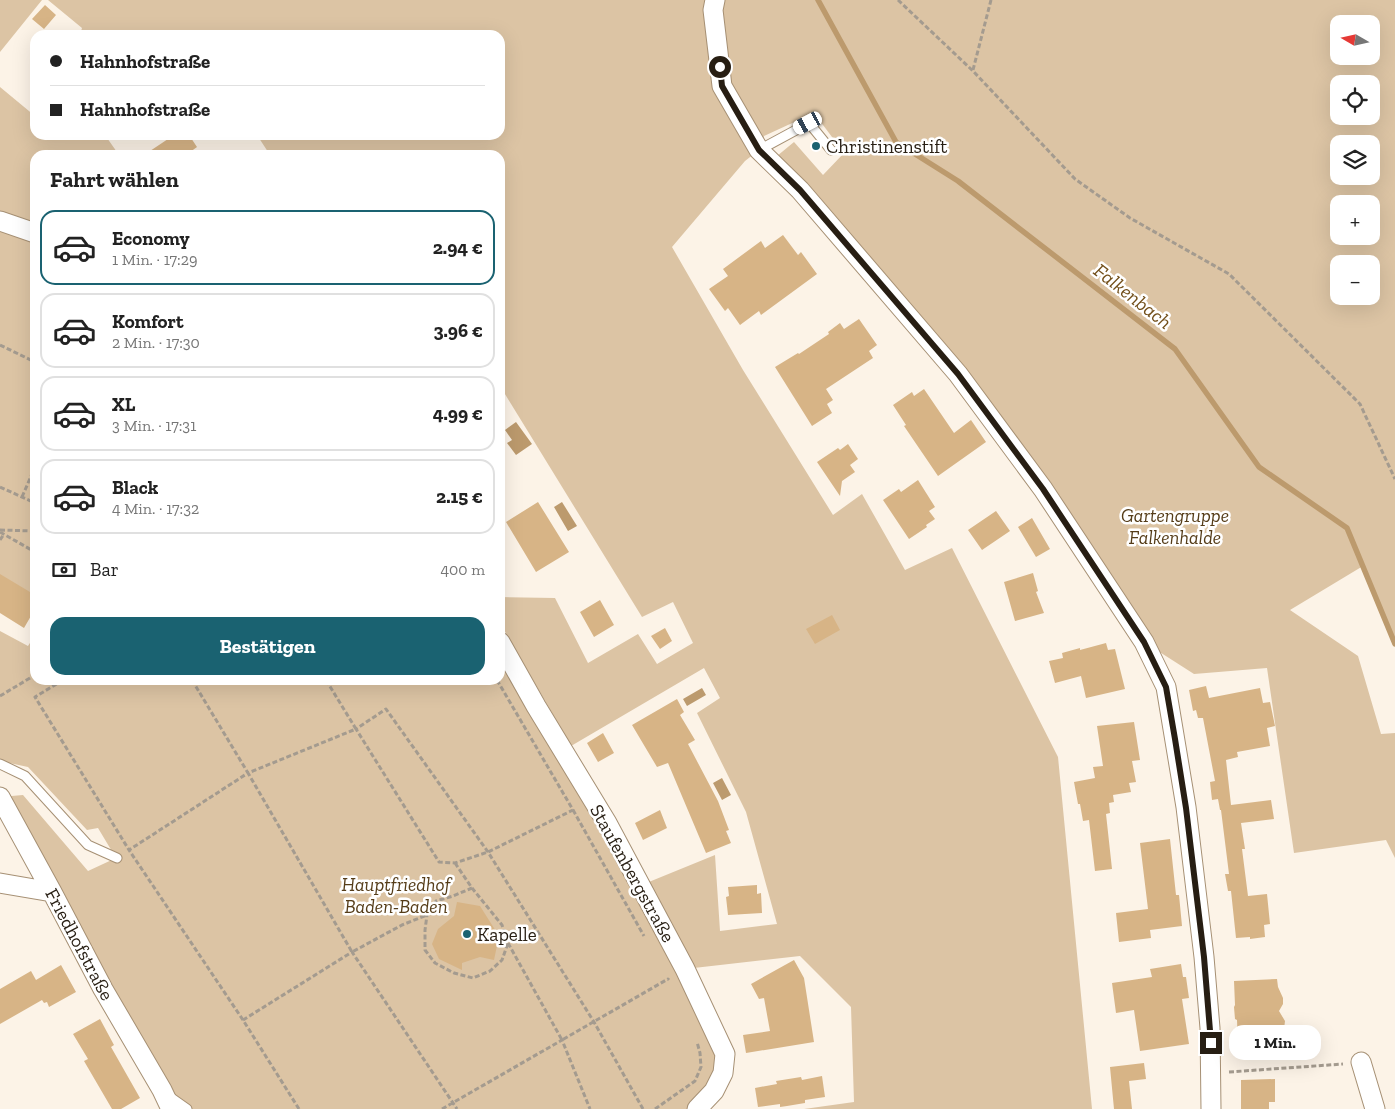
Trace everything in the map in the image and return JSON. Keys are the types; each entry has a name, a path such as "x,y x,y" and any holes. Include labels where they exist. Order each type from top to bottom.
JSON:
{"street":[{"path":"715,0 713,10 722,86 759,150 800,190 958,374 1043,489 1144,642 1166,687 1186,808 1204,957 1210,1028 1211,1109"},
{"path":"0,221 30,231"},
{"name":"Staufenbergstraße","path":"505,651 607,823 685,969 725,1054 723,1073 714,1091 697,1109"},
{"name":"Friedhofstraße","path":"0,797 103,989 162,1090 171,1109"},
{"path":"0,883 52,892"},
{"path":"1361,1062 1375,1109"}],"lane":[{"path":"759,150 808,123 831,150"},
{"path":"0,764 25,776 88,845 117,858"},
{"name":"Friedhofstraße","path":"162,1090 187,1109"}],"path":[{"path":"898,0 973,71 1075,179 1130,218 1229,274 1360,404 1395,479"},
{"path":"973,71 991,0"},
{"path":"0,346 30,360"},
{"path":"22,497 30,479"},
{"path":"0,486 30,501"},
{"path":"1,532 30,531"},
{"path":"0,540 1,532"},
{"path":"1,532 30,549"},
{"path":"0,696 30,678"},
{"path":"55,685 35,697 129,850 243,1020 299,1109"},
{"path":"195,685 352,952 457,1109"},
{"path":"329,685 439,862 455,863 488,852 573,810"},
{"path":"500,685 644,937"},
{"path":"117,858 248,773 356,729 386,709 488,852 594,1022 642,1109"},
{"path":"455,863 472,888 502,925 508,943 562,1040 590,1109"},
{"path":"472,888 436,901 427,915 425,950 434,963 454,973 474,978 490,971 502,960 508,943"},
{"path":"243,1020 352,952 402,925 427,915"},
{"path":"442,1109 668,979 672,986"},
{"path":"655,1109 695,1081 701,1067 700,1053 694,1034"},
{"path":"1211,1073 1338,1064"}],"green space":[{"path":"0,0 42,0 0,52"},
{"path":"48,0 1395,0 1395,644 1363,566 1290,610 1358,656 1381,734 1395,733 1395,858 1386,840 1294,853 1267,668 1194,674 1144,642 1043,489 771,161 794,142 823,175 844,153 814,113 764,136 759,150 745,161 672,247 743,370 833,515 862,494 905,570 952,548 1058,757 1092,1109 804,1109 854,1102 851,1007 800,956 685,969 725,1054 697,1109 171,1109 0,797 23,795 88,871 116,858 98,828 87,830 28,767 0,761 0,631 28,646 30,643 30,685 505,685 505,651 639,886 715,855 720,931 777,924 746,812 697,713 720,698 704,668 571,746 505,632 505,597 555,598 588,663 638,634 657,664 693,643 673,602 642,617 505,394 505,150 267,150 260,140 505,140 505,30 81,30 82,28"},
{"path":"0,87 30,112 30,140 108,140 116,150 30,150 30,606 0,589"}],"shaded area":[{"path":"516,422 532,444 516,455 507,443 512,440 505,430"},
{"path":"562,502 577,526 568,531 554,507"},
{"path":"702,688 706,695 687,706 683,699"},
{"path":"722,778 731,795 722,800 713,783"}],"building":[{"path":"45,5 56,15 44,29 32,19"},
{"path":"166,140 192,140 197,147 193,150 152,150"},
{"path":"783,235 798,255 801,252 817,274 761,315 759,311 740,325 728,308 725,311 709,289 728,276 723,269 761,241 765,248"},
{"path":"859,319 877,345 869,351 873,358 826,389 833,400 827,404 832,413 812,426 775,367 829,334 828,332 840,323 844,329"},
{"path":"924,389 954,433 971,420 986,442 938,476 904,426 906,425 893,405 912,392 914,396"},
{"path":"848,444 858,459 850,465 855,472 842,481 840,496 817,462 838,448 840,450"},
{"path":"918,480 935,507 929,511 935,519 909,539 883,500 899,489 901,492"},
{"path":"538,502 569,552 536,572 506,522"},
{"path":"996,511 1010,531 982,550 968,530"},
{"path":"1032,518 1050,549 1036,557 1018,527"},
{"path":"1033,573 1038,591 1036,592 1044,613 1015,621 1004,582"},
{"path":"0,574 30,592 30,618 24,628 0,613"},
{"path":"600,600 614,625 594,637 580,612"},
{"path":"832,615 840,630 815,644 806,629"},
{"path":"665,628 672,641 660,649 651,636"},
{"path":"1106,643 1108,650 1115,649 1125,689 1086,698 1081,676 1055,683 1049,661 1063,658 1062,653"},
{"path":"1206,686 1209,698 1260,688 1263,703 1270,702 1275,726 1267,728 1270,746 1237,752 1238,757 1226,760 1231,805 1271,800 1274,819 1241,823 1248,896 1267,894 1270,924 1264,925 1265,937 1236,938 1231,891 1228,891 1225,874 1229,874 1221,810 1218,799 1212,800 1210,782 1215,781 1203,718 1198,718 1196,710 1193,711 1189,690"},
{"path":"677,699 684,712 680,715 695,740 688,744 718,801 729,830 726,831 731,843 706,853 668,763 657,767 632,725"},
{"path":"1134,722 1140,760 1132,761 1136,782 1129,783 1131,792 1113,795 1114,802 1109,803 1110,813 1106,814 1112,869 1095,871 1089,820 1083,821 1074,782 1095,778 1093,767 1103,766 1097,726"},
{"path":"603,733 614,753 598,762 587,743"},
{"path":"660,810 667,828 643,840 635,823"},
{"path":"1170,839 1176,895 1179,895 1182,926 1150,930 1151,938 1119,942 1116,913 1148,909 1140,843"},
{"path":"757,885 757,894 761,893 762,913 728,915 726,897 729,896 728,887"},
{"name":"Kapelle","path":"457,902 480,906 499,936 494,960 480,957 462,963 462,970 439,959 432,944 438,929 454,916"},
{"path":"794,960 804,978 814,1042 746,1053 743,1035 770,1031 764,998 759,999 751,984"},
{"path":"1181,964 1183,977 1186,977 1189,998 1182,999 1189,1044 1140,1051 1134,1010 1116,1013 1112,983 1152,977 1150,969"},
{"path":"61,965 76,992 49,1007 47,1002 44,1003 42,1000 0,1024 0,989 31,971 36,980"},
{"path":"1277,979 1283,998 1283,1004 1279,1011 1285,1021 1279,1043 1238,1045 1237,1020 1235,1019 1234,1007 1234,981"},
{"path":"100,1019 114,1045 111,1047 140,1098 121,1109 112,1109 84,1061 88,1059 73,1034"},
{"path":"1144,1063 1146,1079 1129,1081 1132,1109 1114,1109 1110,1067"},
{"path":"822,1076 825,1097 805,1100 805,1103 787,1106 780,1107 780,1104 758,1107 755,1088 777,1084 776,1081 801,1077 802,1080"},
{"path":"1275,1079 1275,1102 1269,1102 1269,1109 1241,1109 1241,1080"}],"waterway":[{"name":"Falkenbach","path":"818,0 896,142 958,181 1175,349 1259,467 1347,528 1395,644"}],"place":[{"name":"Christinenstift","path":"816,146"},
{"name":"Kapelle","path":"467,934"}],"route":[{"path":"720,67 722,86 759,150 800,190 958,374 1043,489 1144,642 1166,687 1186,808 1204,957 1211,1043"}],"park label":[{"name":"Gartengruppe Falkenhalde","path":"1175,526"},
{"name":"Hauptfriedhof Baden-Baden","path":"396,895"}]}
